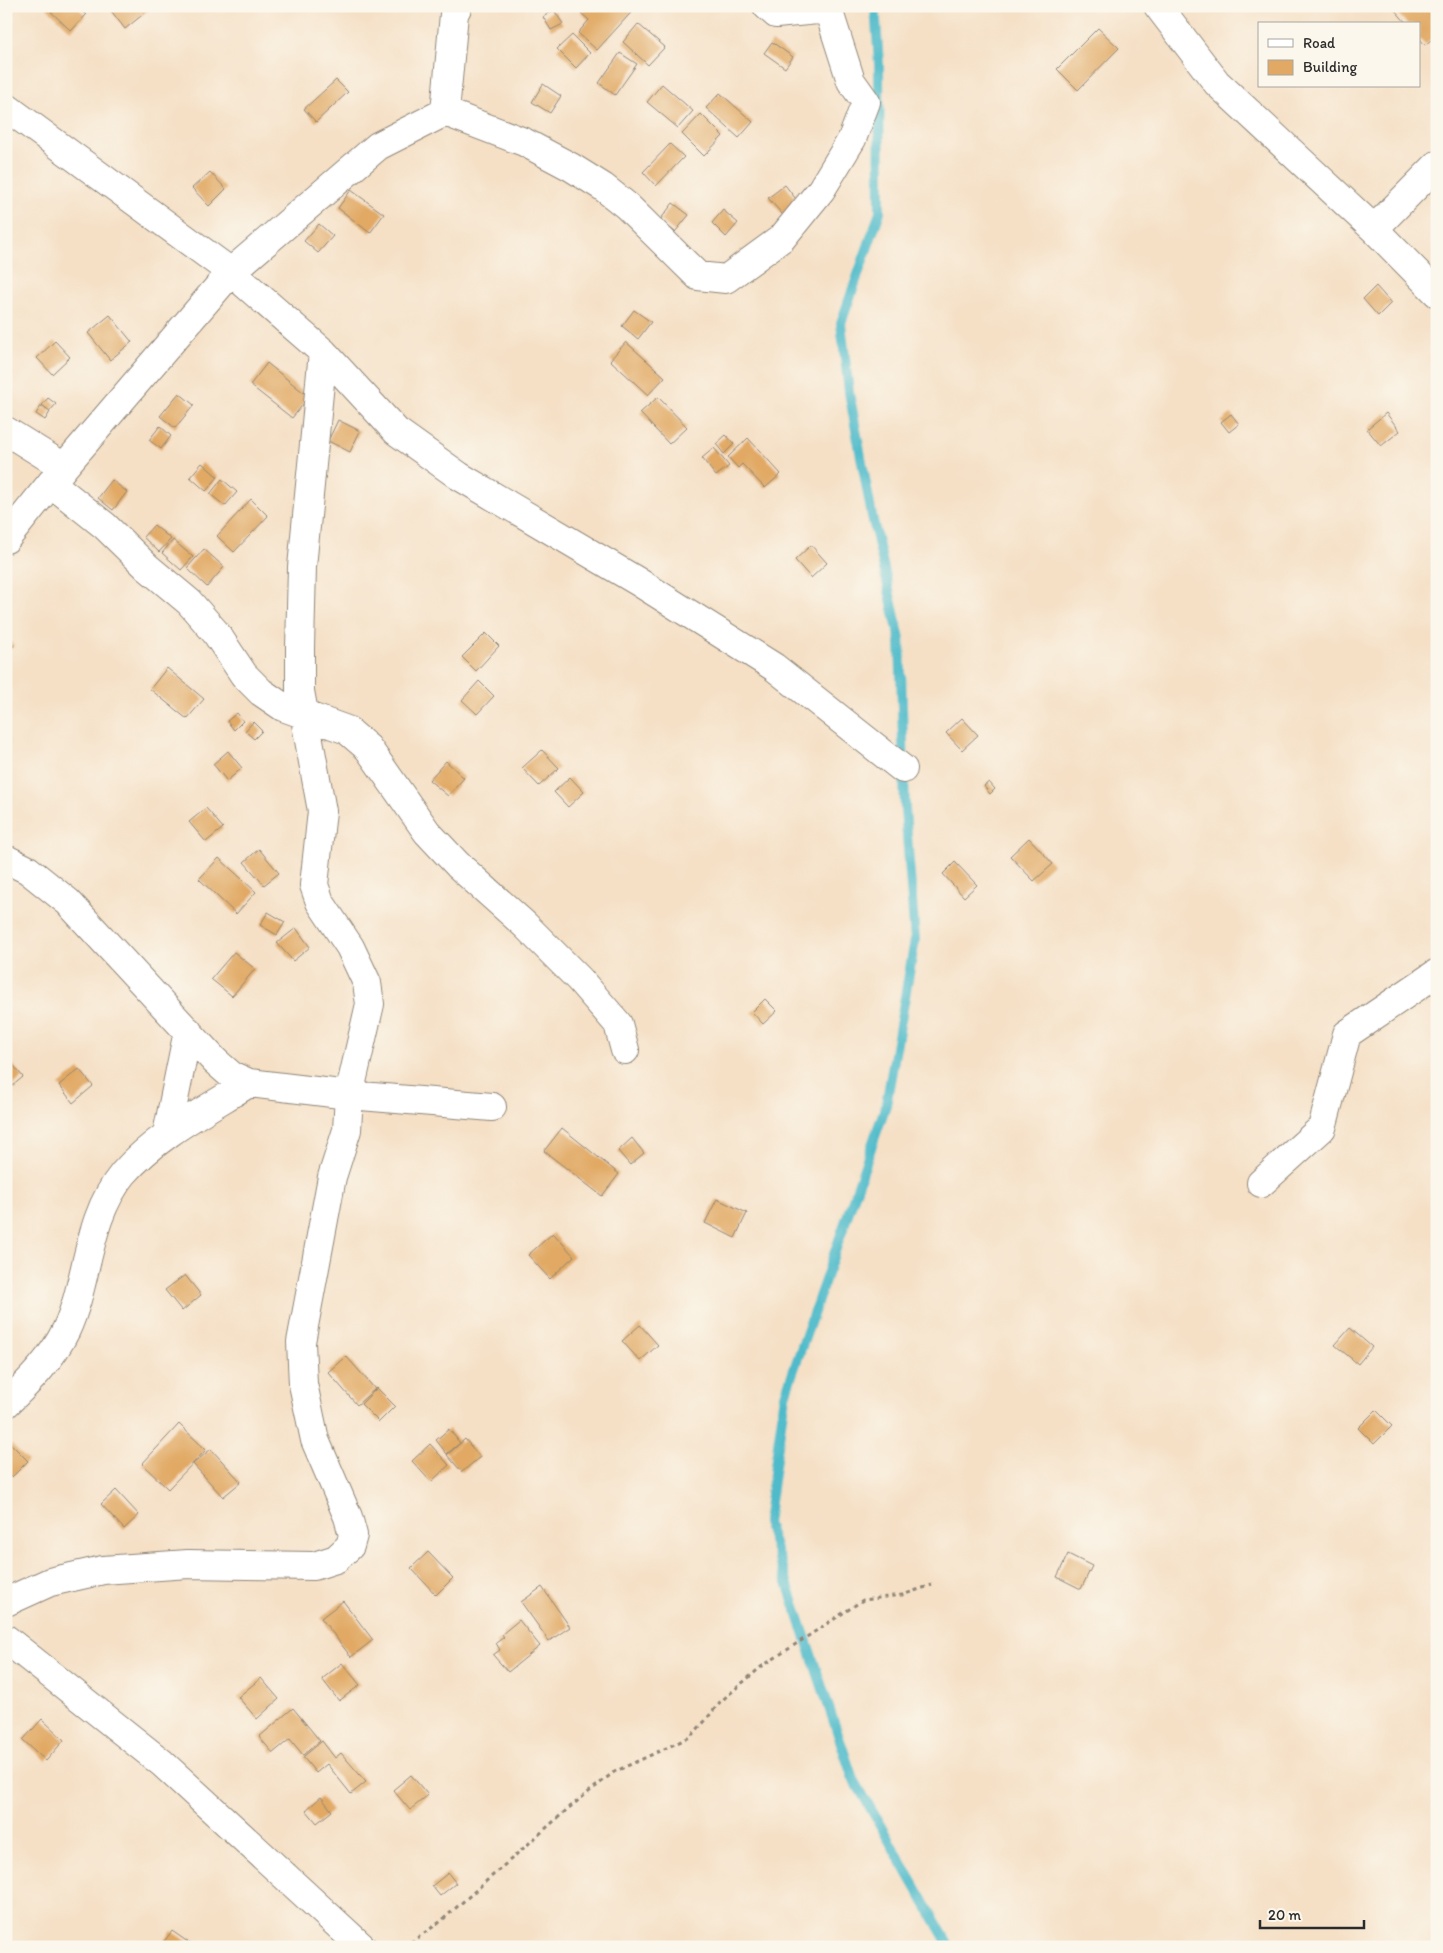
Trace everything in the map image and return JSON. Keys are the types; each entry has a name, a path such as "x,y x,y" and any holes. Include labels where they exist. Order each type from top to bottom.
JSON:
{"street":[{"path":"445,112 454,14 458,6"},
{"path":"6,539 57,475 231,272 378,146 445,112 524,142 571,166 603,187 627,206 698,276 726,279 782,238 821,190 852,139 866,102 851,81 829,7 776,14 767,6"},
{"path":"1158,6 1217,83 1374,230 1437,293"},
{"path":"6,107 231,272 323,352 396,431 459,476 636,581 774,667 903,768"},
{"path":"1374,230 1437,166"},
{"path":"6,1602 50,1582 103,1570 188,1564 314,1566 336,1559 350,1546 353,1535 348,1518 315,1440 303,1384 301,1342 332,1177 347,1130 349,1095 370,1004 368,983 350,947 320,902 314,885 322,811 304,713 300,674 302,567 323,352"},
{"path":"6,431 57,475 105,526 148,567 189,602 216,634 244,675 261,692 283,707 347,730 368,748 427,832 458,865 525,925 579,979 618,1024 625,1050"},
{"path":"6,859 28,870 68,902 231,1075 249,1083 349,1095 492,1107"},
{"path":"1261,1183 1322,1128 1347,1034 1437,973"},
{"path":"167,1134 188,1031"},
{"path":"6,1404 45,1362 66,1330 81,1284 89,1244 98,1219 122,1175 167,1134 249,1083"},
{"path":"6,1639 162,1763 362,1947"}],"path":[{"path":"404,1947 440,1922 570,1807 614,1772 690,1736 705,1722 720,1702 761,1667 863,1600 902,1595 932,1585"}],"building":[{"path":"45,6 76,6 86,15 71,31"},
{"path":"111,6 152,7 125,29 109,8"},
{"path":"587,6 637,6 597,50 578,33 589,20 581,13"},
{"path":"1398,6 1433,6 1431,8 1437,15 1437,35 1425,45 1420,39 1420,22 1405,22 1394,9"},
{"path":"554,10 563,24 551,30 543,17"},
{"path":"638,24 665,47 648,65 623,42"},
{"path":"1098,28 1119,48 1078,90 1057,69"},
{"path":"572,35 590,53 576,68 557,49"},
{"path":"772,42 793,57 785,68 764,53"},
{"path":"620,53 637,64 615,95 599,83"},
{"path":"336,80 348,92 316,122 304,109"},
{"path":"543,84 561,96 550,113 532,102"},
{"path":"662,84 693,111 678,128 647,102"},
{"path":"720,93 753,122 739,138 706,108"},
{"path":"701,114 723,136 704,156 682,134"},
{"path":"670,144 684,157 656,186 643,172"},
{"path":"210,172 226,189 209,206 192,188"},
{"path":"785,185 799,203 783,215 768,198"},
{"path":"351,190 384,214 370,233 338,208"},
{"path":"673,203 689,215 675,232 660,220"},
{"path":"723,210 738,223 726,237 712,223"},
{"path":"319,224 333,236 318,253 304,241"},
{"path":"1376,286 1391,303 1378,316 1363,299"},
{"path":"634,310 651,322 638,339 622,326"},
{"path":"110,315 132,342 110,360 88,333"},
{"path":"55,341 70,357 52,374 37,358"},
{"path":"626,342 665,377 648,395 610,360"},
{"path":"267,363 309,397 292,418 250,385"},
{"path":"179,393 194,405 175,428 160,416"},
{"path":"658,397 687,427 669,444 640,413"},
{"path":"48,398 56,404 50,411 42,405"},
{"path":"41,406 50,412 45,420 36,414"},
{"path":"1386,413 1400,431 1381,446 1367,429"},
{"path":"1231,414 1239,424 1229,432 1221,422"},
{"path":"338,420 360,431 350,452 328,441"},
{"path":"160,426 171,436 161,449 149,440"},
{"path":"726,435 734,444 724,454 716,444"},
{"path":"748,438 781,474 765,488 742,464 738,468 728,457"},
{"path":"714,448 729,466 716,476 702,458"},
{"path":"202,463 218,477 206,491 190,477"},
{"path":"222,479 237,492 225,506 210,494"},
{"path":"112,480 127,492 113,510 98,498"},
{"path":"251,499 268,516 234,552 217,536"},
{"path":"154,525 171,539 159,552 143,537"},
{"path":"173,540 193,557 181,570 162,553"},
{"path":"811,545 827,563 811,578 795,560"},
{"path":"204,549 224,567 207,587 187,568"},
{"path":"486,633 499,646 476,671 462,657"},
{"path":"6,636 14,646 6,652"},
{"path":"167,668 204,699 187,719 150,689"},
{"path":"479,681 494,696 477,714 462,700"},
{"path":"237,713 243,721 234,730 227,721"},
{"path":"962,718 978,735 962,750 946,733"},
{"path":"253,722 262,731 254,739 245,731"},
{"path":"542,750 559,768 539,786 522,768"},
{"path":"228,751 242,768 227,781 213,764"},
{"path":"446,761 464,778 448,796 429,780"},
{"path":"570,777 584,792 568,807 554,792"},
{"path":"989,782 995,789 990,794 984,786"},
{"path":"206,808 223,828 206,842 189,822"},
{"path":"1029,838 1053,864 1034,881 1010,856"},
{"path":"259,849 279,873 264,885 244,862"},
{"path":"219,858 256,892 236,914 199,879"},
{"path":"955,862 977,885 964,897 943,874"},
{"path":"268,912 285,922 277,935 260,925"},
{"path":"296,928 310,947 293,961 277,943"},
{"path":"234,952 255,969 232,996 211,979"},
{"path":"765,999 777,1011 763,1024 752,1012"},
{"path":"6,1056 23,1077 6,1091"},
{"path":"79,1069 93,1086 73,1103 59,1085"},
{"path":"562,1128 619,1174 602,1196 544,1151"},
{"path":"632,1138 644,1153 630,1165 618,1151"},
{"path":"717,1199 747,1213 735,1238 705,1223"},
{"path":"553,1233 574,1256 550,1279 528,1255"},
{"path":"185,1275 201,1295 182,1311 165,1290"},
{"path":"640,1325 658,1345 640,1361 622,1341"},
{"path":"1350,1328 1372,1347 1358,1364 1335,1345"},
{"path":"346,1356 375,1389 357,1405 328,1372"},
{"path":"377,1388 395,1406 379,1422 361,1404"},
{"path":"1376,1410 1392,1426 1374,1444 1358,1428"},
{"path":"179,1424 206,1450 168,1489 142,1464"},
{"path":"449,1429 460,1443 447,1454 436,1440"},
{"path":"465,1439 480,1457 462,1472 447,1455"},
{"path":"11,1444 28,1461 12,1477 6,1471 6,1450"},
{"path":"430,1444 449,1465 431,1482 412,1461"},
{"path":"211,1449 241,1482 223,1497 193,1464"},
{"path":"116,1490 139,1515 124,1529 101,1504"},
{"path":"428,1552 453,1578 436,1595 411,1568"},
{"path":"1068,1554 1092,1566 1081,1589 1057,1577"},
{"path":"542,1587 570,1627 549,1641 521,1602"},
{"path":"343,1601 373,1640 351,1657 321,1618"},
{"path":"519,1620 540,1646 508,1672 493,1655 500,1650 496,1643 504,1637 502,1634"},
{"path":"342,1663 360,1685 339,1701 322,1679"},
{"path":"261,1678 279,1699 257,1719 238,1697"},
{"path":"293,1708 320,1741 303,1755 290,1739 273,1753 259,1737"},
{"path":"42,1719 64,1740 46,1761 23,1740"},
{"path":"322,1741 335,1758 341,1753 366,1782 351,1794 327,1764 316,1773 303,1757"},
{"path":"411,1775 428,1795 410,1810 393,1790"},
{"path":"321,1797 332,1811 317,1823 306,1810"},
{"path":"448,1873 456,1883 440,1896 432,1886"},
{"path":"172,1931 195,1947 160,1947"}],"waterway":[{"path":"875,6 879,64 880,212 841,323 849,392 872,516 900,639 905,809 915,940 886,1105 785,1395 767,1523 852,1776 950,1947"}]}
